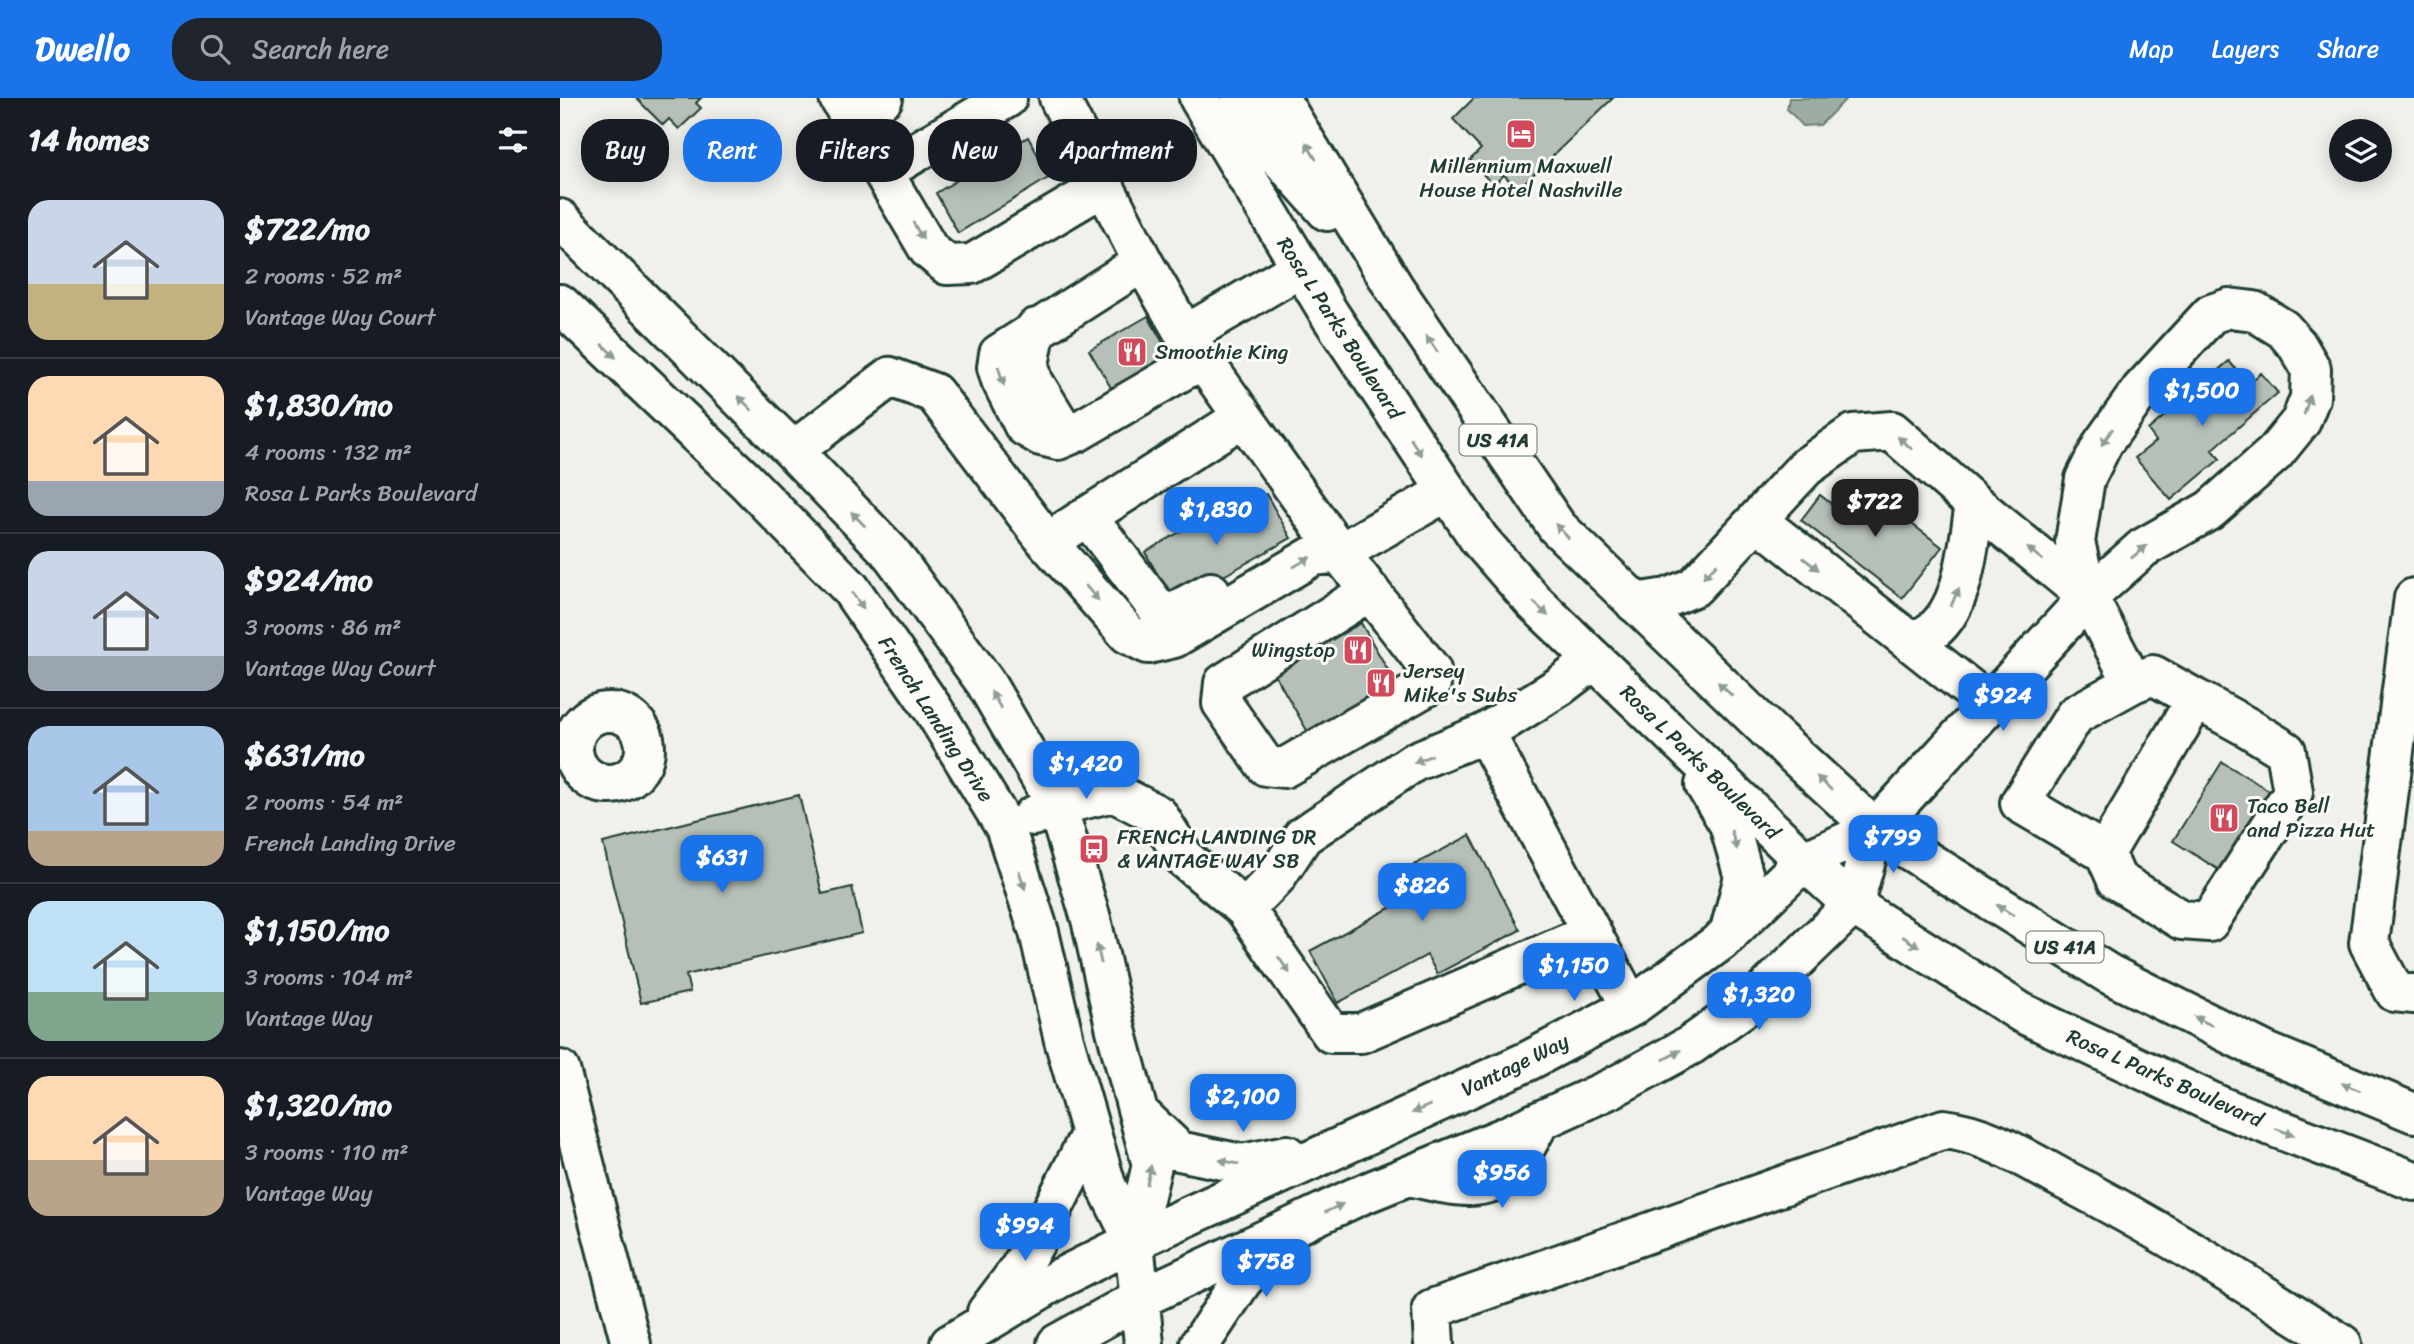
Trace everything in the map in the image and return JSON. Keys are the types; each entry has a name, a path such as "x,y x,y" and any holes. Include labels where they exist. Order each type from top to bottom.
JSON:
{"street":[{"path":"845,107 883,98"},
{"path":"914,154 1007,98"},
{"path":"1059,98 1143,262 1193,347 1340,553 1370,591 1431,670 1431,684 1284,768 1266,766 1222,703 1224,683 1370,591"},
{"name":"Rosa L Parks Boulevard","path":"1199,98 1300,268 1479,539 1533,601 1853,905 2022,1013 2222,1107 2414,1181"},
{"path":"1241,98 1277,155 1395,289"},
{"name":"US 41A","path":"1279,98 1395,289 1557,527 1875,829 2109,974 2264,1051 2414,1113"},
{"path":"889,182 929,250 947,265 972,264 1104,186"},
{"name":"French Landing Drive","path":"560,219 793,451 891,553 985,682 1057,806 1091,919 1116,1030 1152,1165 1134,1241 1144,1344"},
{"path":"1143,262 999,354 997,367 1000,380 1024,426 1041,436 1059,440 1067,436 1300,268"},
{"name":"French Landing Drive","path":"560,304 745,480 850,588 933,709 1005,827 1039,932 1064,1040 1106,1185 1134,1241"},
{"path":"1057,1344 1139,1299 1356,1197 1540,1121 1612,1088 1691,1045 1758,997 1853,905 1875,829 2088,597 2143,548 2210,510 2275,453 2301,421 2310,398 2311,369 2283,328 2254,311 2229,308 2211,314 2141,390 2103,443 2085,479 2076,542 2088,597 2133,683"},
{"path":"793,451 890,377 934,393 1046,542 1128,634 1148,644 1174,638 1313,556 1340,553 1446,492"},
{"path":"1046,542 1243,417"},
{"path":"1635,603 1667,598 1695,587 1806,467 1853,434 1892,431 2088,597"},
{"path":"1907,639 1926,636 1941,624 1959,592 1975,504"},
{"path":"1087,516 1157,608 1170,614 1228,583 1266,584"},
{"path":"1758,521 1989,704"},
{"path":"2414,598 2399,822 2369,943 2395,992 2414,994"},
{"path":"1245,909 1276,877 1303,836 1414,762 1485,733 1594,660"},
{"path":"2153,675 2196,699 2286,751 2293,792 2209,922 2182,920 2117,880 2105,853 2020,803 2075,715 2153,675"},
{"path":"2105,853 2196,699"},
{"path":"1485,733 1631,1006"},
{"path":"1676,738 1729,824 1742,866 1744,877 1729,934"},
{"path":"1005,827 1057,806 1113,792 1158,815 1185,859 1245,909 1331,1033 1361,1033 1592,933"},
{"name":"Vantage Way","path":"962,1336 1060,1278 1134,1241 1528,1061 1631,1006 1729,934 1804,861 1875,829"},
{"path":"560,1070 631,1344"},
{"path":"1139,1113 1179,1151 1242,1164 1344,1143"},
{"path":"1434,1344 1432,1309 1944,1129 1968,1132 2118,1207 2229,1272 2342,1344"},
{"path":"962,1336 1018,1271 1040,1234 1091,1133"},
{"path":"1200,1344 1242,1281 1290,1228"}],"shaded area":[{"path":"1789,98 1847,98 1820,125 1803,126 1787,109"}],"building":[{"path":"636,98 701,98 696,103 701,108 689,119 683,119 683,125 679,129 669,119 657,119"},
{"name":"Millennium Maxwell House Hotel Nashville","path":"1474,98 1613,98 1518,189 1504,175 1493,185 1470,160 1481,149 1453,119"},
{"path":"1028,137 1036,152 1036,182 1042,182 958,233 936,193 954,182 1022,182 1022,141"},
{"path":"1148,316 1172,359 1114,393 1089,350"},
{"path":"2229,361 2248,384 2261,373 2278,393 2212,450 2220,459 2171,500 2135,458 2156,441 2148,430"},
{"path":"1862,486 1942,547 1902,598 1801,520 1820,495 1842,512"},
{"path":"1266,494 1291,538 1174,604 1145,552 1225,506 1230,515"},
{"path":"1361,623 1400,691 1313,741 1274,673"},
{"name":"Taco Bell and Pizza Hut","path":"2222,762 2275,794 2227,875 2173,841"},
{"path":"799,795 822,894 852,887 862,933 686,975 690,992 641,1003 603,843"},
{"path":"1470,835 1520,930 1437,974 1427,955 1338,1003 1310,951 1399,903 1386,880"}],"place":[{"name":"Millennium Maxwell House Hotel Nashville","path":"1521,134"},
{"name":"Smoothie King","path":"1132,352"},
{"name":"Wingstop","path":"1358,650"},
{"name":"Jersey Mike's Subs","path":"1381,683"},
{"name":"Taco Bell and Pizza Hut","path":"2224,818"},
{"name":"FRENCH LANDING DR & VANTAGE WAY SB","path":"1094,849"}]}
